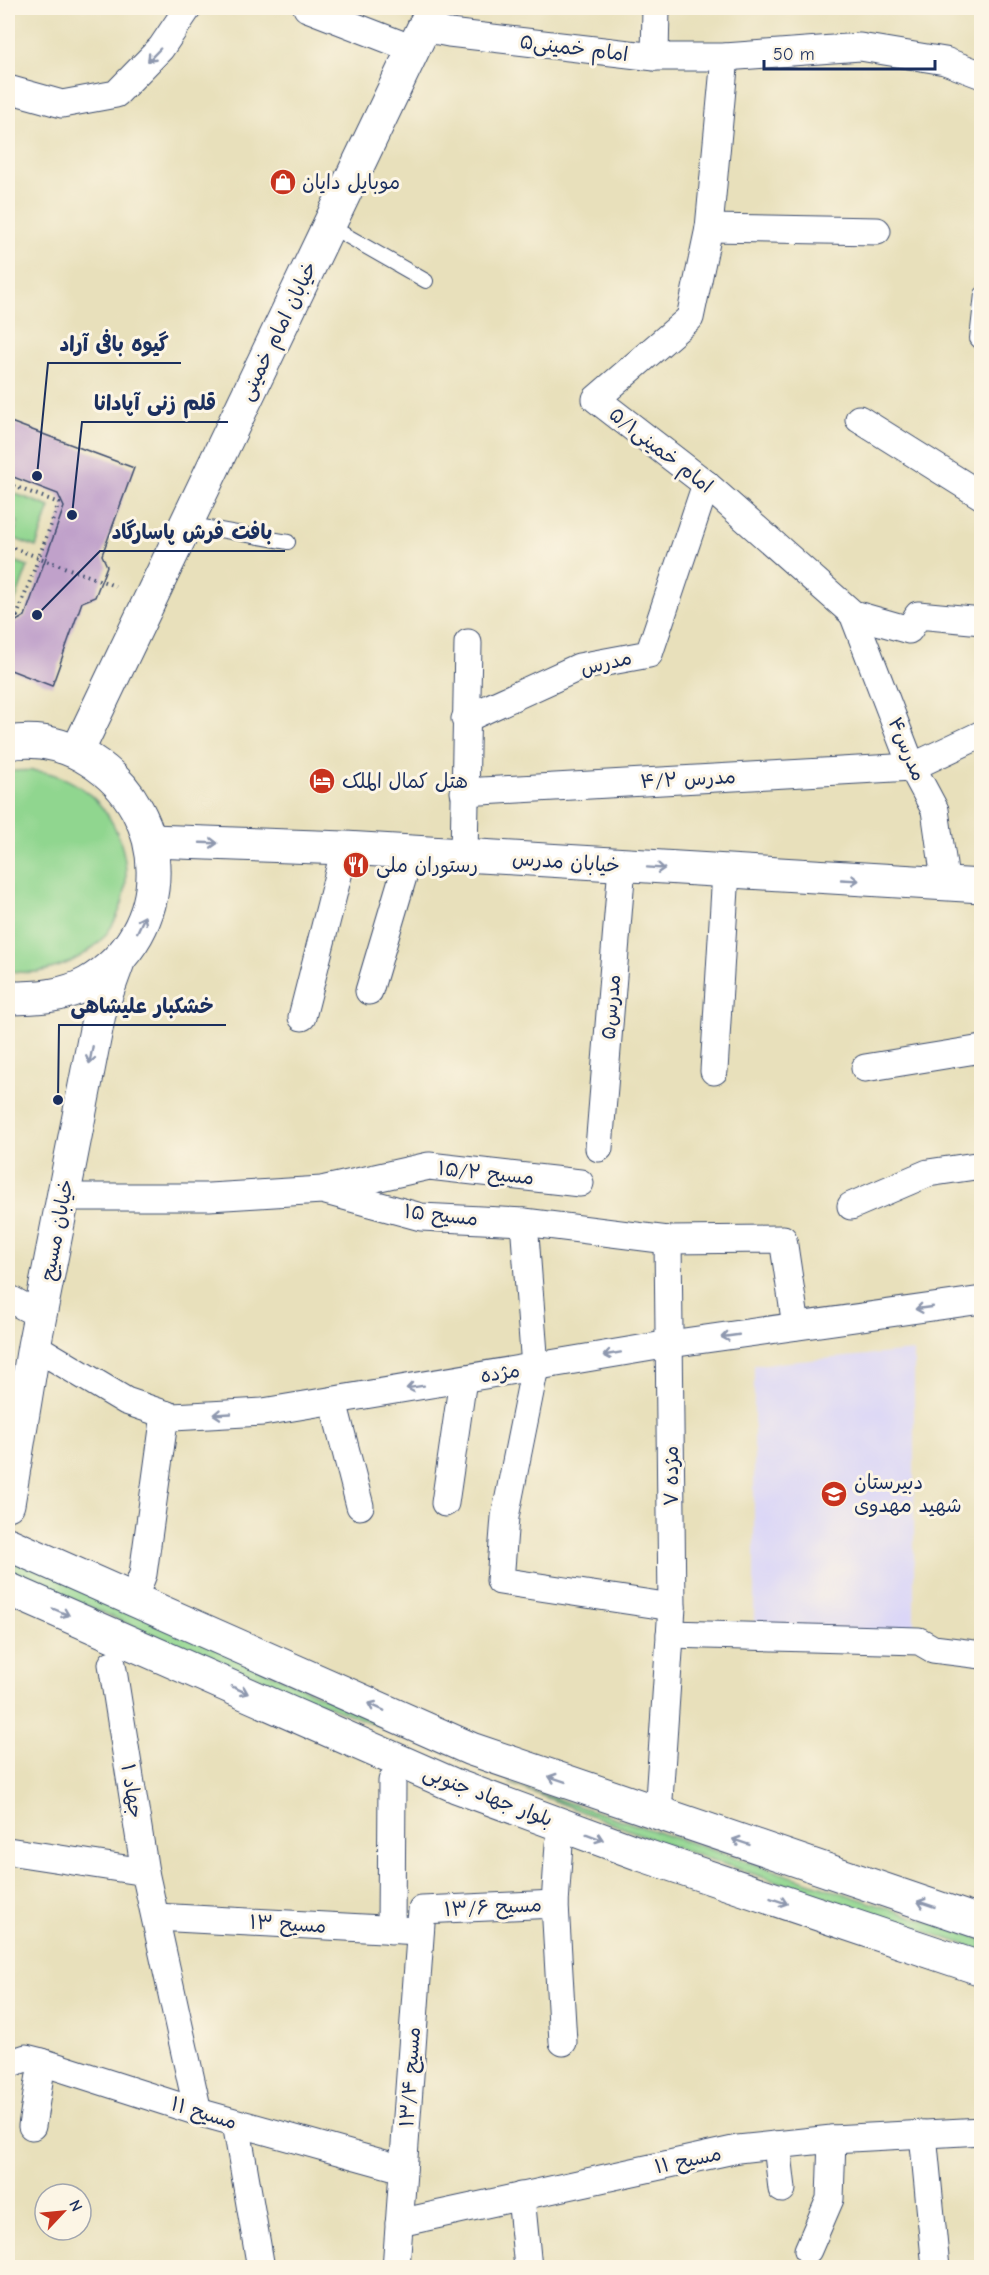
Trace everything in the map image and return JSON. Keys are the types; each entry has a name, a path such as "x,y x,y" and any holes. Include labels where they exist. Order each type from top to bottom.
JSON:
{"main road":[{"name":"خیابان امام خمینی","path":"77,752 423,28"},
{"path":"8,998 48,997 87,984 119,959 143,924 154,884 151,841 136,804 111,773 77,752 50,743 12,738"},
{"name":"خیابان مدرس","path":"151,841 345,848 946,886 981,886"},
{"name":"خیابان مسیح","path":"8,1504 37,1330 99,1014 119,959"},
{"name":"بلوار جهاد جنوبی","path":"8,1544 471,1749 981,1923"},
{"name":"بلوار جهاد جنوبی","path":"8,1589 456,1786 643,1855 981,1969"},
{"path":"456,1786 471,1749"}],"street":[{"path":"8,89 62,104 116,94 161,48 188,8"},
{"name":"امام خمینی۵","path":"307,8 449,33 655,57 725,57 860,47 945,61 981,75"},
{"path":"655,57 656,8"},
{"name":"امام خمینی۵/۱","path":"725,57 709,228 690,318 596,399 706,484 853,614"},
{"path":"709,228 877,231"},
{"path":"859,419 981,496"},
{"name":"مدرس","path":"465,719 579,667 649,654 706,484"},
{"path":"853,614 909,630 918,615 981,621"},
{"name":"مدرس۴","path":"853,614 912,767 936,810 946,886"},
{"path":"464,855 468,643"},
{"path":"912,767 981,734"},
{"name":"مدرس ۴/۲","path":"464,792 912,767"},
{"path":"302,1017 345,848"},
{"path":"369,991 410,853"},
{"name":"مدرس۵","path":"599,1148 622,866"},
{"path":"714,1071 726,872"},
{"path":"866,1068 981,1049"},
{"path":"851,1206 928,1173 981,1165"},
{"name":"مسیح ۱۵/۲","path":"322,1190 429,1166 580,1183"},
{"name":"مسیح ۱۵","path":"64,1197 209,1197 322,1190 421,1217 524,1222 668,1240 783,1239 796,1326"},
{"path":"524,1222 535,1367 505,1517 500,1581 671,1620 919,1641 933,1649 981,1655"},
{"name":"مژده ۷","path":"658,1814 671,1620 668,1240"},
{"name":"مژده","path":"8,1298 37,1330 126,1401 173,1417 263,1412 670,1344 981,1300"},
{"path":"445,1503 463,1379"},
{"path":"333,1401 360,1506"},
{"path":"133,1600 143,1575 165,1414"},
{"name":"جهاد ۱","path":"112,1664 145,1872 198,2112"},
{"path":"391,1930 392,1781"},
{"path":"555,1904 559,1844"},
{"path":"8,1851 145,1872"},
{"name":"مسیح ۱۳/۶","path":"420,1931 422,1910 555,1904 563,2042"},
{"name":"مسیح ۱۳","path":"156,1917 420,1931"},
{"name":"مسیح ۱۳/۴","path":"396,2268 420,1931"},
{"name":"مسیح ۱۱","path":"8,2064 26,2058 42,2062 198,2112 403,2169"},
{"path":"32,2126 42,2062"},
{"path":"236,2123 261,2268"},
{"name":"مسیح ۱۱","path":"399,2223 738,2150 832,2139 981,2131"},
{"path":"923,2134 936,2268"},
{"path":"808,2250 830,2199 832,2139"},
{"path":"777,2145 782,2189"},
{"path":"521,2196 528,2268"}],"lane":[{"path":"328,225 426,281"},
{"path":"981,294 977,339 981,344"},
{"path":"186,524 288,542"}],"path":[{"path":"8,484 58,503 17,616 8,613"},
{"path":"8,546 115,586"}],"shaded area":[{"name":"دبیرستان شهید مهدوی","path":"914,1351 914,1635 754,1622 754,1365"}],"green space":[{"path":"8,491 50,507 36,547 13,538 18,522 8,518"},
{"path":"8,559 28,566 12,610 8,608"},
{"path":"8,772 47,773 80,787 105,811 120,842 126,876 120,909 102,939 70,962 39,972 24,973 8,970"},
{"path":"8,1553 448,1754 148,1633 8,1570"},
{"path":"509,1783 981,1939 981,1950 667,1845"}],"building":[{"path":"8,421 134,468 102,555 107,566 95,597 82,602 52,686 8,669 8,621 13,623 25,616 64,507 58,494 8,475"}],"place":[{"name":"موبایل دایان","path":"283,182"},
{"name":"گیوه بافی آراد","path":"37,476"},
{"name":"قلم زنی آپادانا","path":"72,515"},
{"name":"بافت فرش پاسارگاد","path":"37,615"},
{"name":"هتل کمال الملک","path":"322,781"},
{"name":"رستوران ملی","path":"356,865"},
{"name":"خشکبار علیشاهی","path":"58,1100"},
{"name":"دبیرستان شهید مهدوی","path":"834,1494"}]}
